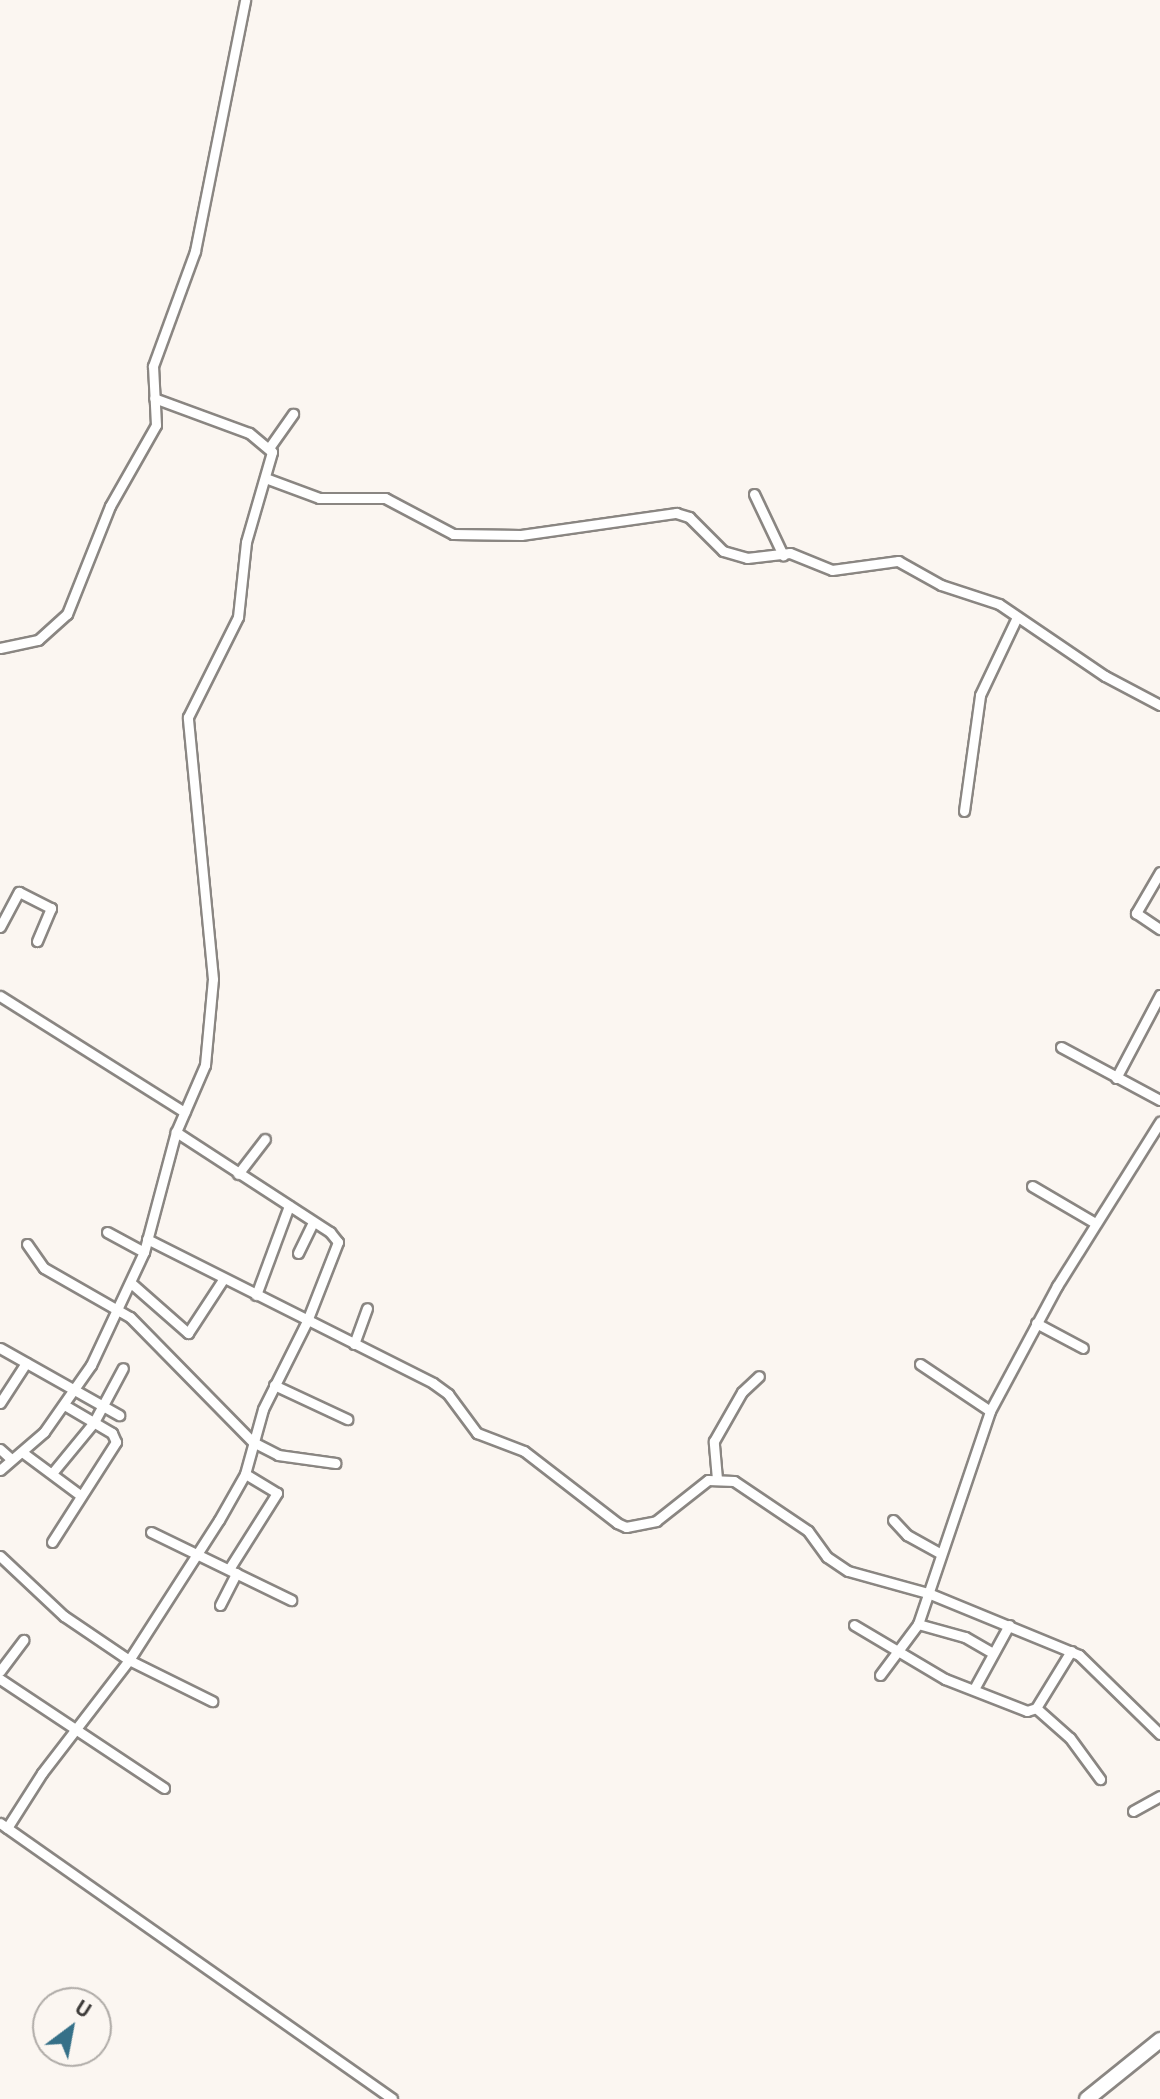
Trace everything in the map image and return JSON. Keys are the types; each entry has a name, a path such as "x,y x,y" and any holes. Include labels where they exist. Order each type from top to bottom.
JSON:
{"street":[{"path":"0,648 38,640 67,614 110,506 153,433 153,366 195,251 245,0"},
{"path":"154,398 249,433 269,448"},
{"path":"0,1470 66,1406 77,1391 119,1309 144,1252 176,1132 205,1065 213,979 188,717 238,617 246,542 268,479 269,448 293,414"},
{"path":"268,479 319,498 385,498 453,534 521,535 676,513 689,517 723,551 747,558 797,554 832,570 898,561 941,585 993,601 1160,705"},
{"path":"754,494 783,555"},
{"path":"964,811 980,695 1017,617"},
{"path":"1160,872 1136,913 1160,929"},
{"path":"0,927 19,892 51,908 37,941"},
{"path":"1116,1078 1160,995"},
{"path":"0,996 184,1112"},
{"path":"1061,1047 1160,1100"},
{"path":"880,1675 918,1624 990,1411 1036,1323 1160,1122"},
{"path":"176,1132 313,1222 338,1242 307,1321 274,1385 245,1474 196,1558 129,1660 4,1826 392,2099"},
{"path":"238,1174 265,1139"},
{"path":"1032,1186 1095,1223"},
{"path":"256,1295 289,1206"},
{"path":"298,1253 313,1222"},
{"path":"107,1232 144,1252"},
{"path":"147,1239 222,1281 433,1383 448,1394 477,1433 524,1451 626,1527 656,1521 694,1488 717,1479 734,1481 802,1527 834,1564 928,1593 1071,1651 1093,1666 1160,1734"},
{"path":"27,1244 44,1268 119,1309 253,1442 278,1455 335,1463"},
{"path":"131,1283 188,1333 222,1281"},
{"path":"354,1344 367,1308"},
{"path":"1036,1323 1083,1348"},
{"path":"0,1348 119,1415"},
{"path":"0,1403 26,1363"},
{"path":"920,1364 990,1411"},
{"path":"53,1472 94,1422 123,1368"},
{"path":"717,1479 714,1441 742,1392 759,1376"},
{"path":"274,1385 347,1419"},
{"path":"52,1542 116,1442 94,1422 66,1406"},
{"path":"0,1449 11,1459"},
{"path":"22,1452 80,1495"},
{"path":"220,1605 233,1571 277,1492 245,1474"},
{"path":"893,1520 907,1535 941,1554"},
{"path":"151,1532 196,1558 233,1571 291,1600"},
{"path":"0,1556 64,1616 129,1660 212,1701"},
{"path":"918,1624 965,1637 993,1653"},
{"path":"854,1625 945,1679 1027,1711 1036,1708 1071,1651"},
{"path":"974,1689 1009,1625"},
{"path":"0,1671 23,1640"},
{"path":"0,1679 164,1788"},
{"path":"1036,1708 1070,1738 1100,1779"},
{"path":"1133,1811 1160,1796"},
{"path":"1087,2099 1160,2040"}]}
